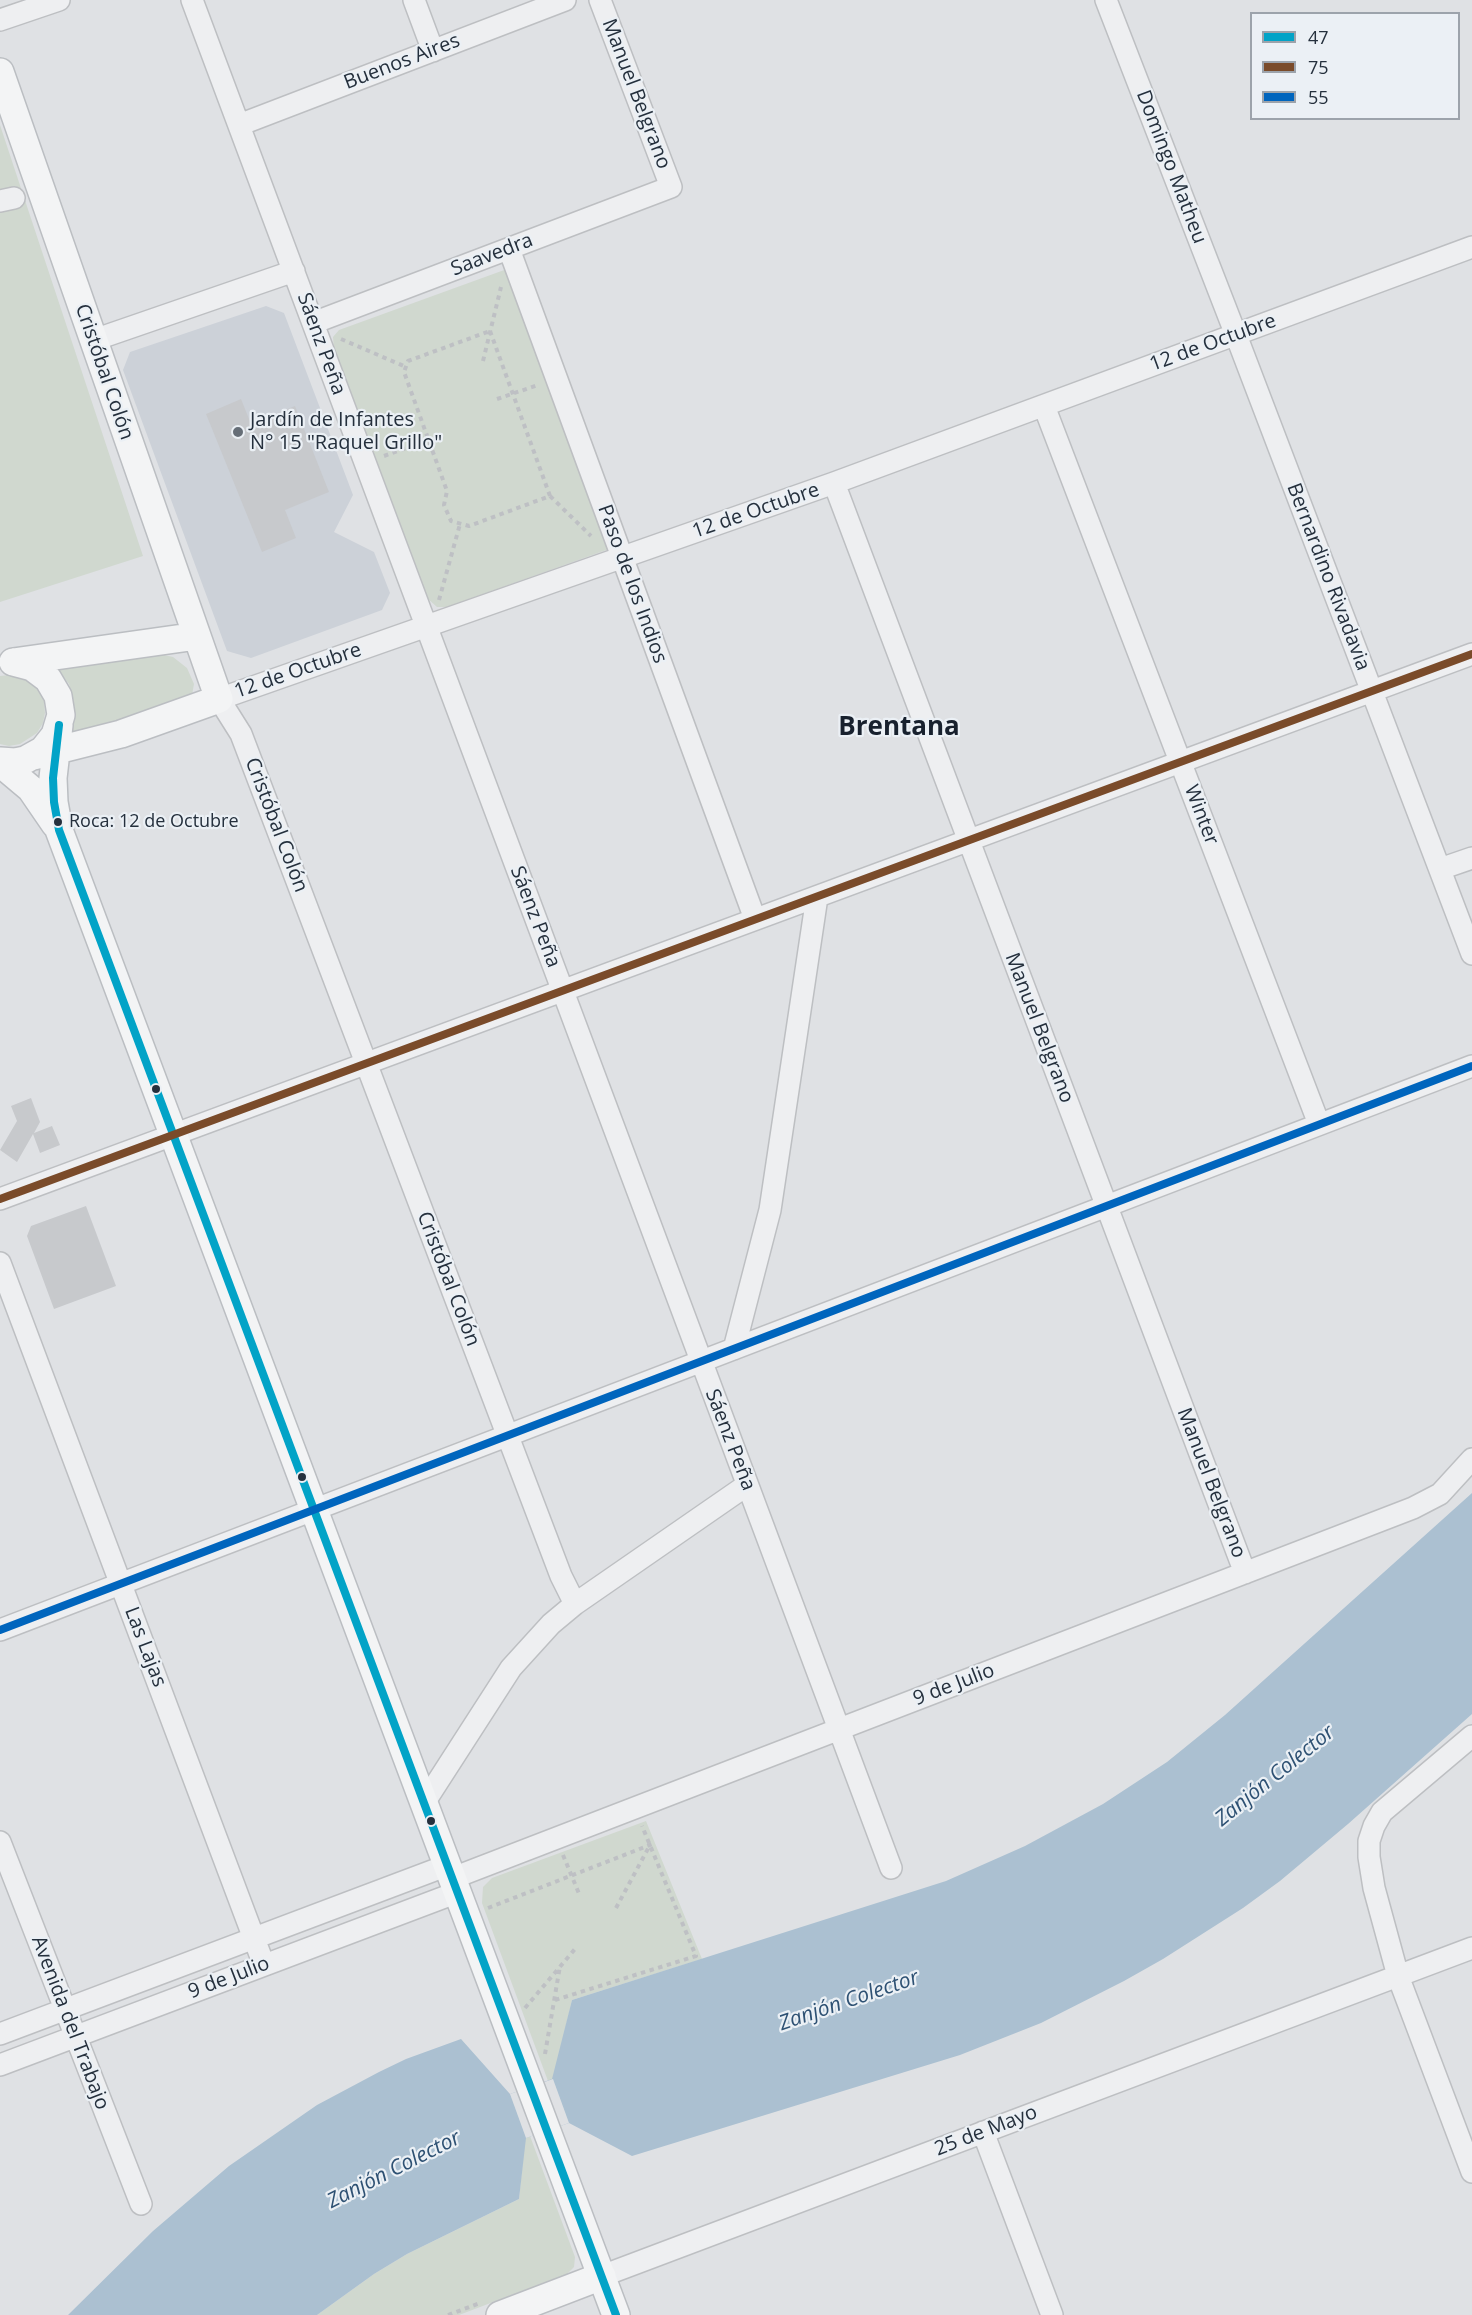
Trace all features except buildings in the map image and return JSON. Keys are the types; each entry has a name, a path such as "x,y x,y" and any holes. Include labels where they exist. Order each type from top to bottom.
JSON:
{"main road":[{"name":"Cristóbal Colón","path":"0,72 219,699"},
{"path":"7,662 196,636"},
{"path":"7,662 32,667 48,679 54,687 60,705 23,757 31,789 59,830"},
{"name":"12 de Octubre","path":"23,757 121,734 219,699"},
{"path":"23,757 53,790 59,830 616,2315"},
{"name":"25 de Mayo","path":"495,2307 602,2276"}],"street":[{"path":"0,20 59,0"},
{"name":"Sáenz Peña","path":"192,0 891,1868"},
{"path":"414,0 433,51"},
{"name":"Buenos Aires","path":"239,125 565,0"},
{"name":"Manuel Belgrano","path":"600,0 671,187"},
{"name":"Domingo Matheu","path":"1106,0 1236,334"},
{"name":"Saavedra","path":"313,323 671,187"},
{"name":"12 de Octubre","path":"219,699 834,483 1472,247"},
{"name":"Paso de los Indios","path":"509,249 755,920"},
{"path":"93,340 294,271"},
{"name":"Bernardino Rivadavia","path":"1236,334 1472,954"},
{"name":"Winter","path":"1044,406 1320,1124"},
{"name":"Manuel Belgrano","path":"834,483 1245,1573"},
{"path":"0,1199 1472,654"},
{"name":"Cristóbal Colón","path":"219,699 241,734 561,1576 575,1604"},
{"path":"1440,870 1472,858"},
{"path":"734,1349 772,1199 817,897"},
{"path":"0,1630 1472,1066"},
{"name":"Las Lajas","path":"0,1263 264,1965"},
{"name":"9 de Julio","path":"0,2065 264,1965 453,1878 1413,1508 1440,1494 1472,1459"},
{"path":"424,1803 511,1668 551,1624 575,1604 747,1485"},
{"path":"1472,1736 1382,1812 1369,1841 1372,1881 1398,1976 1472,2172"},
{"name":"Avenida del Trabajo","path":"0,1842 141,2205"},
{"name":"9 de Julio","path":"0,2034 254,1938 453,1878"},
{"name":"25 de Mayo","path":"602,2276 1472,1948"},
{"path":"983,2132 1052,2315"}],"path":[{"path":"483,361 503,278 507,288"},
{"path":"490,331 408,361 404,372 447,491 444,505 451,521 469,526 550,496"},
{"path":"490,331 550,496 591,537"},
{"path":"341,347 341,339 346,334"},
{"path":"341,339 406,367"},
{"path":"497,399 541,384"},
{"path":"386,467 382,456 428,440"},
{"path":"439,600 460,524"},
{"path":"434,596 446,601"},
{"path":"555,2000 696,1956 652,1844 641,1822"},
{"path":"485,1909 652,1844"},
{"path":"616,1908 652,1844"},
{"path":"562,1852 580,1896"},
{"path":"524,2009 575,1949"},
{"path":"543,2061 561,1966"},
{"path":"448,2315 495,2307"}],"shaded area":[{"path":"0,125 143,556 0,602"},
{"path":"507,269 609,549 447,607 437,607 427,598 334,350 333,337 339,330"},
{"name":"Jardín de Infantes N° 15 \"Raquel Grillo\"","path":"266,306 284,313 353,495 334,532 374,552 390,593 382,610 251,658 227,651 123,370 130,352"},
{"path":"155,653 173,657 187,668 194,684 192,695 66,740 72,718 73,698 69,684 56,668"},
{"path":"10,675 31,682 44,701 45,713 43,723 37,733 20,744 9,746 0,744 0,676"},
{"path":"646,1821 702,1959 572,2000 554,2078 1291,1823 548,2081 482,1903 483,1887 492,1878"},
{"path":"530,2136 575,2257 574,2267 567,2274 459,2315 317,2315 374,2274 407,2254 519,2199 525,2139 126,2315 206,2238"}],"water":[{"name":"Zanjón Colector","path":"1472,1493 1472,1714 1280,1881 1243,1908 1163,1959 1041,2023 960,2055 632,2156 569,2123 526,2138 519,2199 407,2254 374,2274 317,2315 68,2315 153,2231 229,2166 317,2105 379,2072 406,2059 461,2039 510,2094 552,2079 572,2000 946,1881 1025,1846 1103,1804 1167,1762 1225,1715"}],"pier":[{"path":"553,2079 569,2123 526,2138 510,2094"}],"transit line":[{"name":"75","path":"0,1199 1472,654"},
{"name":"47","path":"59,725 53,778 59,830 616,2315"},
{"name":"55","path":"0,1630 1472,1066"}],"place":[{"name":"Jardín de Infantes N° 15 \"Raquel Grillo\"","path":"238,432"},
{"name":"Roca: 12 de Octubre","path":"58,822"}],"district":[{"name":"Brentana","path":"899,728"}]}
